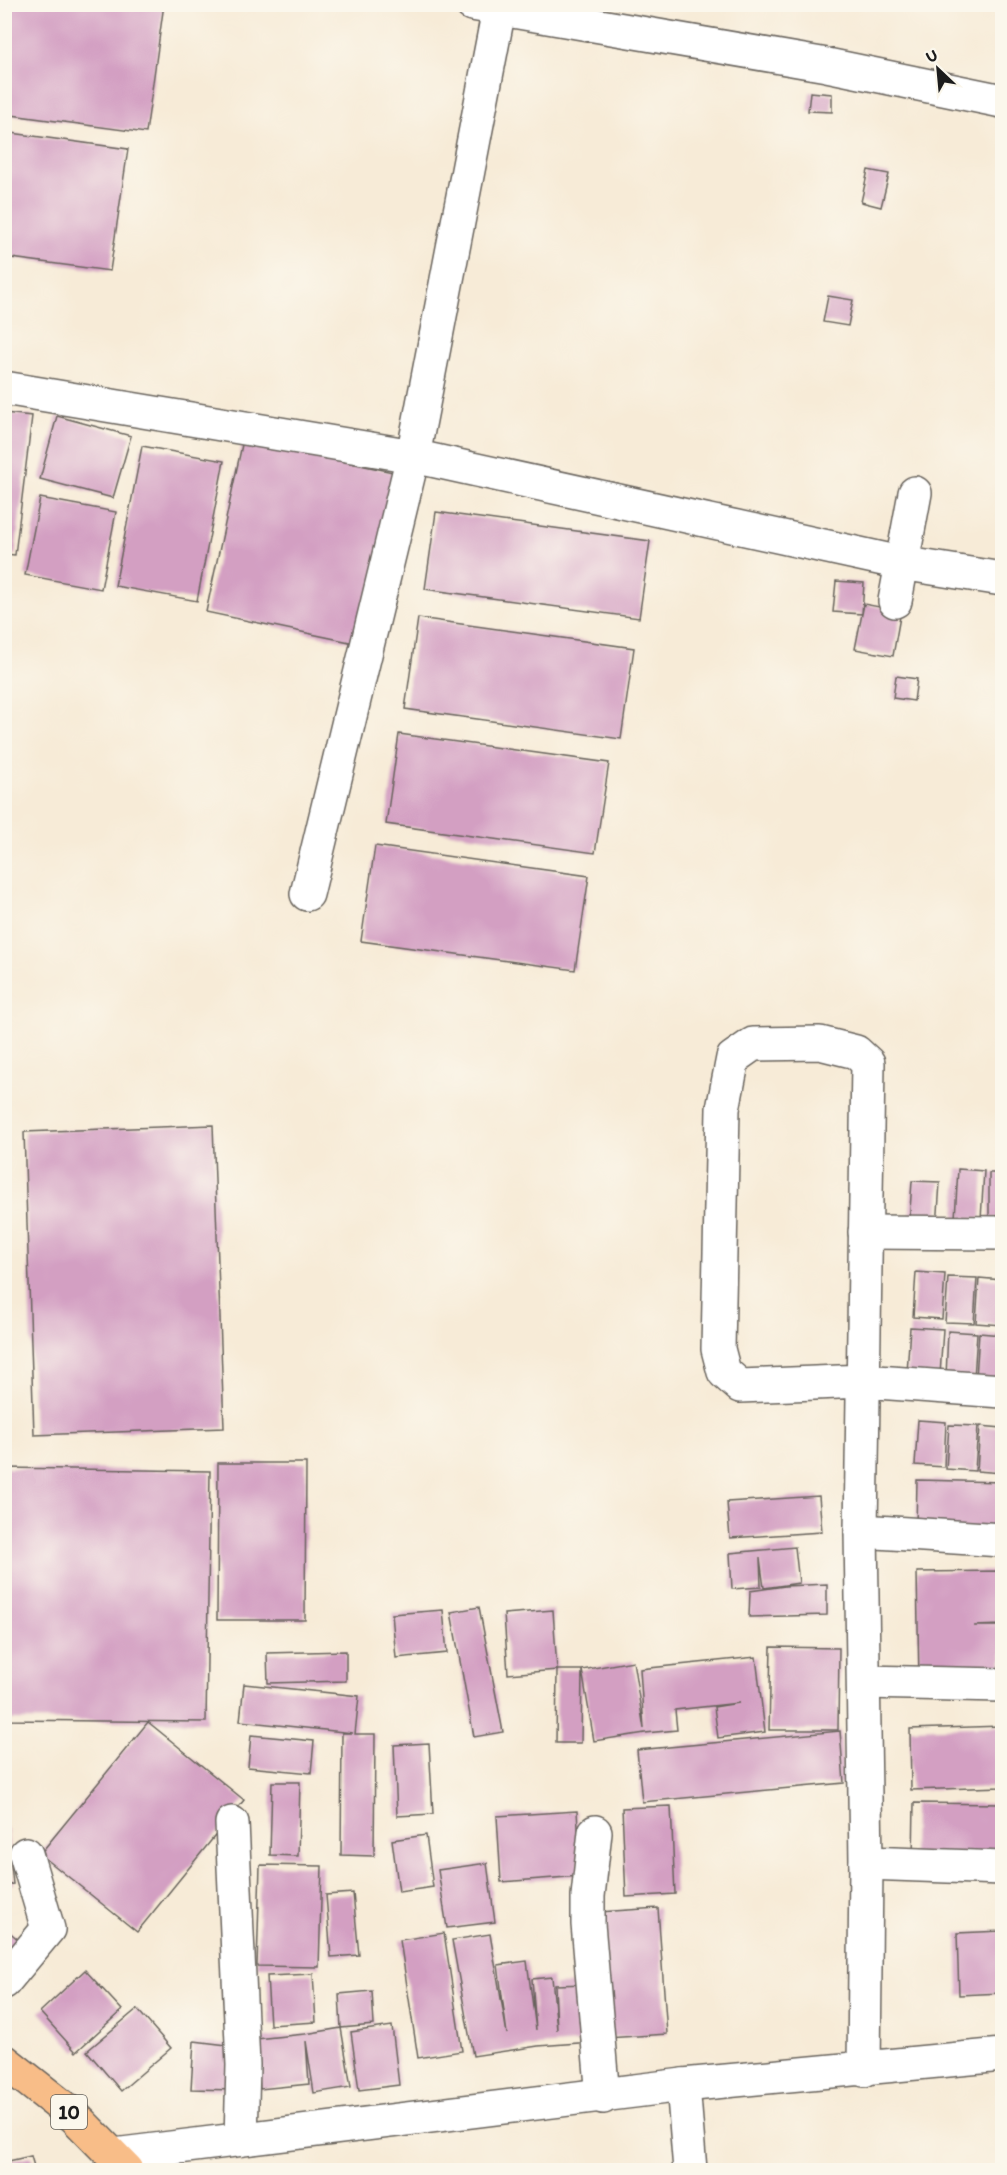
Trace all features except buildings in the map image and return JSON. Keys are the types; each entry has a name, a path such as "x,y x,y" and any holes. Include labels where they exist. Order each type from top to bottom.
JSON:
{"highway":[{"name":"10","path":"4,2061 74,2116 121,2163"}],"street":[{"path":"307,894 413,456 490,6 827,65 1002,101"},
{"path":"4,388 413,456 901,563 1002,579"},
{"path":"895,601 915,493"},
{"path":"864,2070 866,1863 861,1532 863,1381 865,1232 868,1063 856,1052 820,1043 753,1044 733,1058 723,1109 718,1349 723,1372 740,1386 863,1381 1002,1391"},
{"path":"865,1232 1002,1233"},
{"path":"861,1532 1002,1540"},
{"path":"864,1682 1002,1685"},
{"path":"232,1823 242,2053 241,2139"},
{"path":"595,1832 589,1884 588,1924 603,2097"},
{"path":"4,1982 48,1929 26,1854"},
{"path":"866,1863 1002,1868"},
{"path":"121,2163 241,2139 603,2097 683,2085 864,2070 1002,2055"},
{"path":"683,2085 690,2170"}]}
